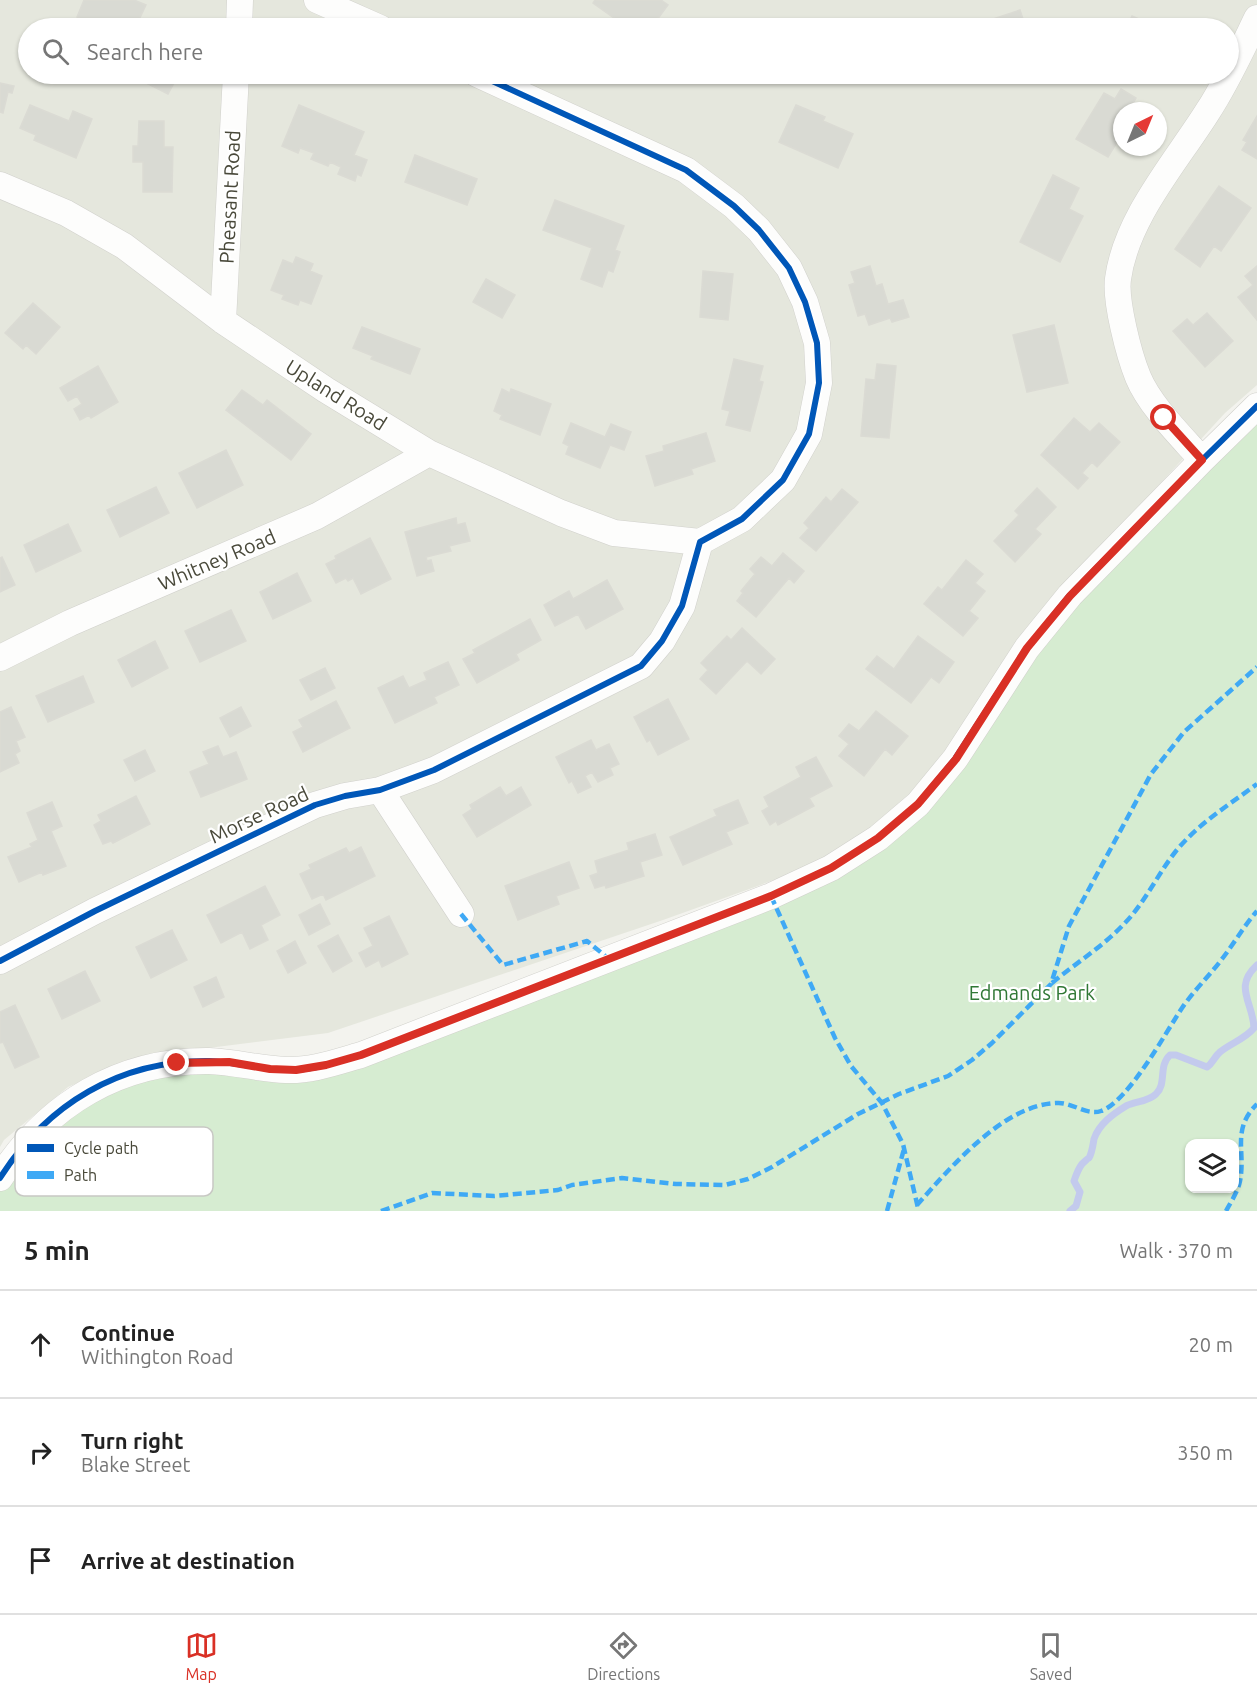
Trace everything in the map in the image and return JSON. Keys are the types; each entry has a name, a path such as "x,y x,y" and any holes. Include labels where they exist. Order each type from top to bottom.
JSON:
{"street":[{"path":"239,18 240,0"},
{"path":"317,0 358,18"},
{"path":"1239,56 1257,18"},
{"name":"Pheasant Road","path":"224,321 236,84"},
{"path":"499,84 686,170 734,206 759,230 789,268 805,302 817,344 819,383 809,434 783,480 742,519 700,542"},
{"path":"1202,460 1164,418 1138,378 1123,327 1118,280 1128,240 1151,198 1210,109 1224,84"},
{"name":"Upland Road","path":"0,185 66,213 124,246 224,321 326,390 429,453 561,513 614,533 700,542"},
{"path":"40,1127 87,1092 119,1077 152,1068 194,1061 238,1063 286,1070 326,1065 361,1055 760,900 831,868 878,838 918,804 956,759 1027,648 1063,604 1257,406"},
{"name":"Whitney Road","path":"0,658 72,622 317,516 429,453"},
{"name":"Morse Road","path":"0,961 95,911 315,806 345,796 380,790 434,770 641,666 662,641 682,606 700,542"},
{"path":"380,790 461,914"},
{"path":"0,1178 15,1157"}],"shaded area":[{"path":"0,0 1257,0 1257,385 1225,413 1045,609 936,770 878,827 813,866 663,920 328,1033 137,1057 68,1087 20,1127 15,1127 15,1131 4,1140 0,1147"}],"green space":[{"name":"Edmands Park","path":"1257,406 1257,1211 0,1211 0,1178 15,1165 15,1196 213,1196 213,1127 60,1127 119,1077 326,1065 878,838 1027,648"}],"building":[{"path":"84,0 134,0 146,5 140,18 77,17"},
{"path":"595,0 661,0 668,5 658,18 614,18 593,3"},
{"path":"1020,10 1023,18 996,18"},
{"path":"0,83 14,86 12,93 8,92 3,113 0,112"},
{"path":"148,84 174,84 168,94"},
{"path":"1121,89 1136,98 1134,102 1113,102 1113,149 1108,157 1076,139 1104,93 1115,99"},
{"path":"30,105 69,121 73,111 92,119 76,158 34,140 36,135 20,128"},
{"path":"299,105 364,132 354,155 367,160 361,176 357,174 355,181 338,174 341,167 330,162 328,166 311,159 314,153 300,148 298,153 282,146"},
{"path":"796,105 825,117 823,121 853,134 838,168 779,142"},
{"path":"1257,116 1257,159 1242,150 1247,142 1243,140"},
{"path":"139,121 164,121 164,147 173,147 172,192 143,192 143,162 133,162 133,146 138,146"},
{"path":"415,155 477,179 467,205 405,182"},
{"path":"1053,175 1079,188 1069,209 1083,216 1060,262 1020,242"},
{"path":"1219,186 1251,208 1221,251 1214,246 1200,267 1175,249"},
{"path":"555,200 624,226 615,250 620,252 613,272 608,270 602,287 581,279 592,248 543,230"},
{"path":"296,257 313,264 310,271 322,276 311,304 300,300 298,305 282,299 284,295 271,290 283,260 293,264"},
{"path":"870,266 876,286 882,284 888,304 903,300 909,317 892,322 890,318 869,325 865,314 858,316 849,285 855,283 851,272"},
{"path":"1257,266 1257,320 1238,297 1253,285 1245,276"},
{"path":"703,271 733,274 728,320 700,317"},
{"path":"486,279 515,295 502,318 473,302"},
{"path":"33,303 60,327 36,354 26,345 23,349 5,333"},
{"path":"1207,313 1233,341 1205,367 1173,331 1187,319 1193,325"},
{"path":"1054,325 1068,383 1027,392 1013,335"},
{"path":"362,327 420,349 410,374 371,359 373,356 353,348"},
{"path":"734,359 763,366 759,381 763,382 750,431 726,425 730,411 722,409"},
{"path":"877,364 896,366 889,438 861,436 866,379 875,380"},
{"path":"98,366 118,402 91,418 89,415 80,420 74,409 82,404 77,396 68,401 60,388"},
{"path":"502,389 510,393 511,389 551,404 540,435 500,419 502,415 494,411"},
{"path":"242,390 263,405 267,400 311,434 291,460 226,410"},
{"path":"1074,418 1090,432 1099,423 1120,442 1097,467 1092,462 1082,473 1088,478 1078,489 1041,455"},
{"path":"571,423 605,437 611,424 631,432 624,450 610,445 600,468 566,454 569,446 563,443"},
{"path":"706,433 715,461 691,469 693,474 655,486 646,456 664,451 663,446"},
{"path":"226,450 243,485 197,508 179,473"},
{"path":"156,487 169,513 120,537 107,510"},
{"path":"1037,488 1056,507 1035,529 1041,534 1015,562 994,541 1019,515 1015,511"},
{"path":"842,489 858,502 816,551 800,538 809,528 804,523 826,497 831,502"},
{"path":"456,518 457,525 465,523 470,541 449,546 451,551 426,557 427,561 431,560 434,571 417,576 405,532"},
{"path":"68,524 81,551 36,572 24,545"},
{"path":"370,538 391,579 361,594 353,578 348,581 346,578 336,583 326,564 336,559 335,556"},
{"path":"783,553 804,571 794,583 789,578 756,617 737,601 743,593 741,591 755,574 750,569 761,557 772,566"},
{"path":"2,557 15,585 0,592 0,558"},
{"path":"966,560 983,574 975,583 985,591 969,611 978,618 963,636 924,604 938,587 942,590"},
{"path":"297,573 311,601 273,619 260,592"},
{"path":"607,580 623,609 586,629 578,614 555,626 544,605 569,591 573,599"},
{"path":"231,610 246,641 200,662 185,631"},
{"path":"530,619 541,640 516,654 519,660 477,683 463,659 475,653 473,650"},
{"path":"742,628 775,659 761,674 747,661 716,694 700,679 708,670 701,663 727,636 731,640"},
{"path":"918,636 954,662 939,683 931,677 911,703 866,669 877,656 894,669"},
{"path":"155,641 168,668 132,687 118,660"},
{"path":"448,662 459,685 434,697 437,703 395,723 378,688 403,676 409,688 427,680 424,673"},
{"path":"325,668 335,688 311,700 300,680"},
{"path":"83,676 94,702 48,722 36,696"},
{"path":"668,699 689,739 658,755 650,740 647,742 634,717"},
{"path":"336,701 350,728 303,752 293,732 303,727 299,720"},
{"path":"11,707 25,737 16,741 20,751 15,754 19,763 0,772 0,712"},
{"path":"241,707 251,726 230,737 220,718"},
{"path":"876,711 908,736 892,755 885,749 864,776 839,756 849,744 839,736 849,724 859,731"},
{"path":"591,740 596,750 609,744 619,764 610,768 613,775 598,782 592,772 585,776 591,787 578,793 572,781 569,783 556,757"},
{"path":"218,746 223,757 236,752 247,779 201,797 190,772 209,764 203,752"},
{"path":"145,750 155,771 135,781 124,760"},
{"path":"816,757 832,786 809,798 814,806 778,825 776,821 770,825 762,811 769,807 764,797 801,777 796,767"},
{"path":"500,787 506,796 521,787 531,805 477,837 463,815 472,809 470,805"},
{"path":"136,796 150,824 113,843 111,841 103,844 94,825 101,821 98,815"},
{"path":"738,800 748,823 726,832 732,844 683,865 670,837 717,816 714,810"},
{"path":"52,802 62,826 51,831 66,866 43,875 42,872 19,882 8,857 32,847 30,844 38,840 27,813"},
{"path":"655,834 662,855 640,862 644,876 606,888 605,885 595,888 590,876 598,873 595,861 629,850 627,843"},
{"path":"361,847 375,876 326,900 323,894 312,899 300,874 311,869 309,865 346,848 349,853"},
{"path":"569,862 579,888 556,896 559,904 518,920 505,886"},
{"path":"265,886 280,915 261,925 268,940 250,949 242,932 221,943 207,915"},
{"path":"320,904 330,924 309,935 299,915"},
{"path":"389,916 408,954 382,967 379,960 366,967 359,953 373,946 364,928"},
{"path":"172,930 187,960 151,978 136,947"},
{"path":"338,935 352,961 333,972 318,946"},
{"path":"295,941 306,963 288,973 277,951"},
{"path":"85,971 100,1001 62,1019 48,989"},
{"path":"216,977 224,997 203,1007 194,987"},
{"path":"15,1005 39,1057 15,1068 3,1042 0,1043 0,1012"}],"waterway":[{"path":"1070,1211 1076,1206 1080,1192 1074,1181 1081,1166 1090,1156 1099,1129 1111,1116 1126,1106 1149,1099 1156,1094 1161,1085 1164,1064 1170,1055 1176,1055 1207,1067 1220,1052 1254,1028 1245,988 1246,980 1257,965"}],"marked path":[{"path":"381,1211 432,1193 494,1196 558,1190 572,1185 622,1178 676,1184 725,1185 748,1179 772,1167 858,1114 899,1094 948,1076 992,1043 1051,984 1069,926 1151,774 1184,732 1257,667"},
{"path":"1052,983 1098,948 1123,925 1138,908 1176,851 1194,832 1257,784"},
{"path":"771,896 835,1038 851,1066 882,1103 903,1144 918,1208"},
{"path":"917,1205 980,1140 1017,1114 1037,1106 1057,1103 1090,1112 1101,1111 1112,1105 1134,1081 1187,1001 1220,962 1257,911"},
{"path":"461,914 503,965 587,941 609,959"},
{"path":"1226,1211 1240,1181 1244,1123 1257,1104"},
{"path":"887,1211 904,1149"}],"cycle path":[{"path":"0,961 95,911 315,805 345,796 380,790 434,770 641,666 662,641 682,606 700,542 742,519 783,480 809,434 819,383 817,343 805,302 789,268 759,230 734,206 686,170 499,84"},
{"path":"41,1127 63,1108 89,1091 145,1068 209,1061 296,1070 324,1066 361,1055 771,896 831,868 878,838 918,804 955,759 1027,648 1070,595 1257,406"},
{"path":"0,1178 15,1157"}],"route":[{"path":"177,1063 229,1062 270,1069 296,1070 326,1065 361,1055 771,896 831,868 878,838 918,804 956,759 1027,648 1070,596 1202,460 1164,418"}]}
